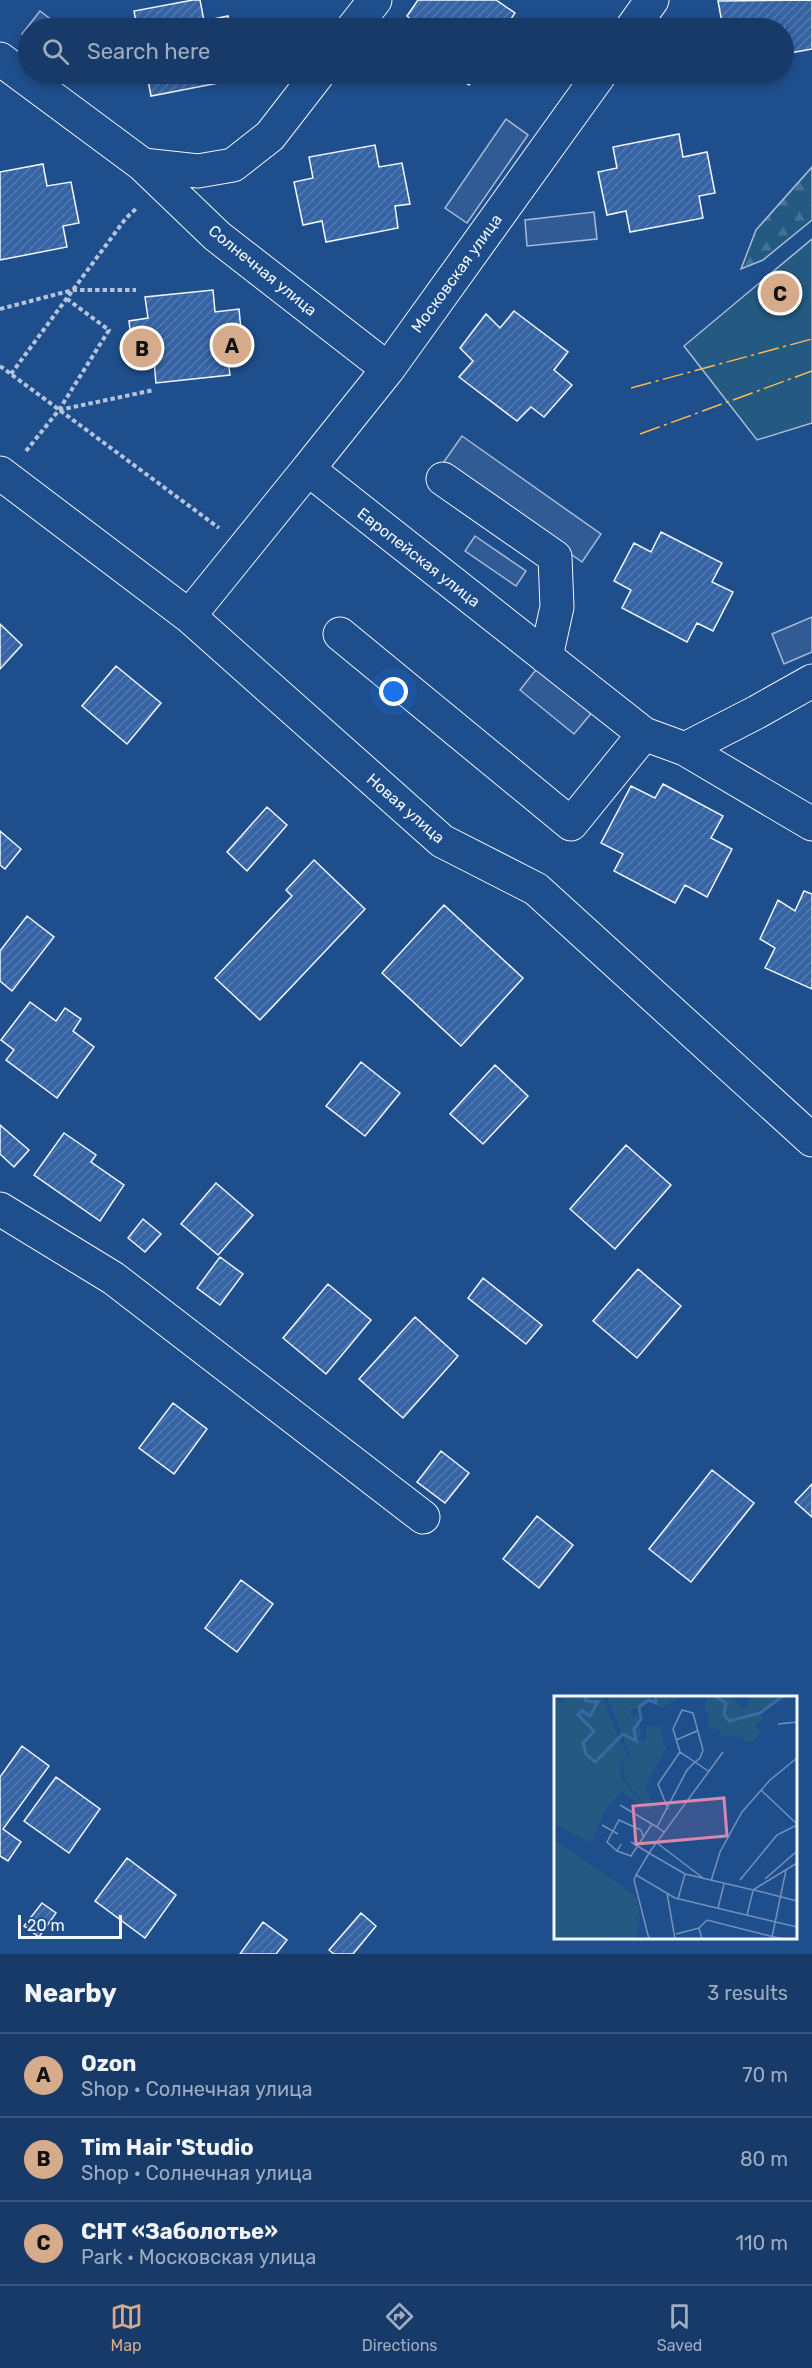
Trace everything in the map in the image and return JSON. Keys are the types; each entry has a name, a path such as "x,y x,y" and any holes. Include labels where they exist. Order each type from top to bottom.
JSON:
{"street":[{"path":"361,18 375,0"},
{"path":"639,18 652,0"},
{"name":"Солнечная улица","path":"0,59 18,73"},
{"name":"Солнечная улица","path":"33,84 154,175 217,236 388,369"},
{"path":"154,175 233,165 270,136 310,84"},
{"name":"Московская улица","path":"308,469 388,369 593,84"},
{"path":"189,616 308,469"},
{"name":"Европейская улица","path":"308,469 644,734 685,749 812,824"},
{"name":"Новая улица","path":"1,475 189,616 442,841 536,889 812,1140"},
{"path":"443,479 555,557 557,607 546,657"},
{"path":"340,634 571,824 644,734"},
{"path":"685,749 812,681"},
{"path":"0,1209 113,1278 423,1517"}],"path":[{"path":"11,374 126,218 154,175"},
{"path":"0,309 73,290 136,290"},
{"path":"1,475 30,447 59,410 109,330 67,299"},
{"path":"0,366 245,547"},
{"path":"59,410 154,390"}],"green space":[{"path":"812,167 812,220 763,260 741,269 756,230"},
{"path":"812,239 812,423 757,440 684,346"}],"shaded area":[{"path":"40,11 49,18 35,18"},
{"path":"506,119 528,135 467,223 445,208"},
{"path":"594,212 597,239 527,246 525,220"},
{"path":"462,436 601,534 582,562 443,463"},
{"path":"475,536 526,571 516,586 465,551"},
{"path":"812,617 812,652 784,664 772,634"},
{"path":"539,666 594,710 574,734 520,690"}],"building":[{"path":"200,0 203,18 135,18 134,11"},
{"path":"418,0 496,0 515,13 512,18 409,18 407,16"},
{"path":"812,0 812,49 794,52 794,18 721,18 718,1"},
{"path":"149,84 214,84 151,96"},
{"path":"679,134 683,157 707,152 715,193 699,196 703,218 630,232 626,211 607,215 598,172 617,168 613,147"},
{"path":"375,145 379,167 402,163 410,204 395,206 398,228 326,242 322,221 303,225 294,182 313,178 309,157"},
{"path":"43,164 47,186 71,182 79,223 63,226 67,247 0,260 0,172"},
{"path":"213,290 215,312 239,309 243,351 227,353 230,375 156,383 154,362 134,364 129,321 148,318 145,297"},
{"path":"514,311 568,352 554,370 572,385 544,417 531,407 517,421 459,377 473,361 460,348 486,314 500,328"},
{"path":"661,532 722,563 712,582 733,592 713,631 697,623 687,642 622,608 631,590 614,581 634,543 651,552"},
{"path":"0,624 22,645 0,669"},
{"path":"116,666 161,703 127,744 82,706"},
{"path":"663,784 723,816 711,838 732,849 707,897 685,885 675,903 614,871 623,854 601,843 631,786 655,798"},
{"path":"267,807 287,825 247,871 227,852"},
{"path":"0,831 21,849 5,869 0,865"},
{"path":"314,860 365,909 260,1020 215,978 292,896 286,890"},
{"path":"804,891 812,894 812,989 765,968 775,948 760,939 778,900 795,911"},
{"path":"444,905 523,978 461,1046 382,973"},
{"path":"27,916 54,937 12,991 0,981 0,951"},
{"path":"30,1002 56,1021 65,1008 81,1019 73,1031 94,1047 57,1098 6,1060 14,1050 1,1040"},
{"path":"361,1062 400,1093 365,1136 326,1106"},
{"path":"495,1065 528,1096 483,1144 450,1114"},
{"path":"0,1125 29,1150 14,1167 0,1154"},
{"path":"64,1133 96,1155 91,1162 124,1185 100,1221 34,1175"},
{"path":"626,1145 671,1185 615,1249 570,1209"},
{"path":"216,1183 253,1215 218,1255 181,1224"},
{"path":"143,1219 161,1234 145,1252 128,1238"},
{"path":"220,1257 243,1274 220,1305 197,1288"},
{"path":"638,1269 681,1306 637,1358 593,1321"},
{"path":"483,1278 542,1325 526,1344 468,1298"},
{"path":"328,1284 371,1320 326,1374 283,1338"},
{"path":"415,1317 458,1356 403,1418 359,1379"},
{"path":"173,1403 207,1429 174,1474 139,1448"},
{"path":"441,1451 469,1473 445,1503 417,1482"},
{"path":"712,1470 754,1503 691,1582 649,1549"},
{"path":"812,1484 812,1517 795,1502"},
{"path":"537,1516 573,1545 539,1588 503,1559"},
{"path":"241,1580 273,1604 237,1652 205,1628"},
{"path":"22,1746 49,1766 3,1829 21,1842 8,1861 0,1856 0,1777"},
{"path":"56,1777 100,1809 69,1853 24,1821"},
{"path":"127,1858 176,1895 145,1938 95,1901"},
{"path":"42,1903 56,1913 39,1937 24,1926"},
{"path":"361,1913 376,1926 353,1954 334,1954 329,1950"},
{"path":"263,1922 287,1940 276,1954 240,1954"}],"power":[{"path":"631,388 812,339"},
{"path":"640,434 812,371"}],"place":[{"name":"СНТ «Заболотье»","path":"780,293"},
{"name":"Ozon","path":"232,345"},
{"name":"Tim Hair 'Studio","path":"142,348"}]}
